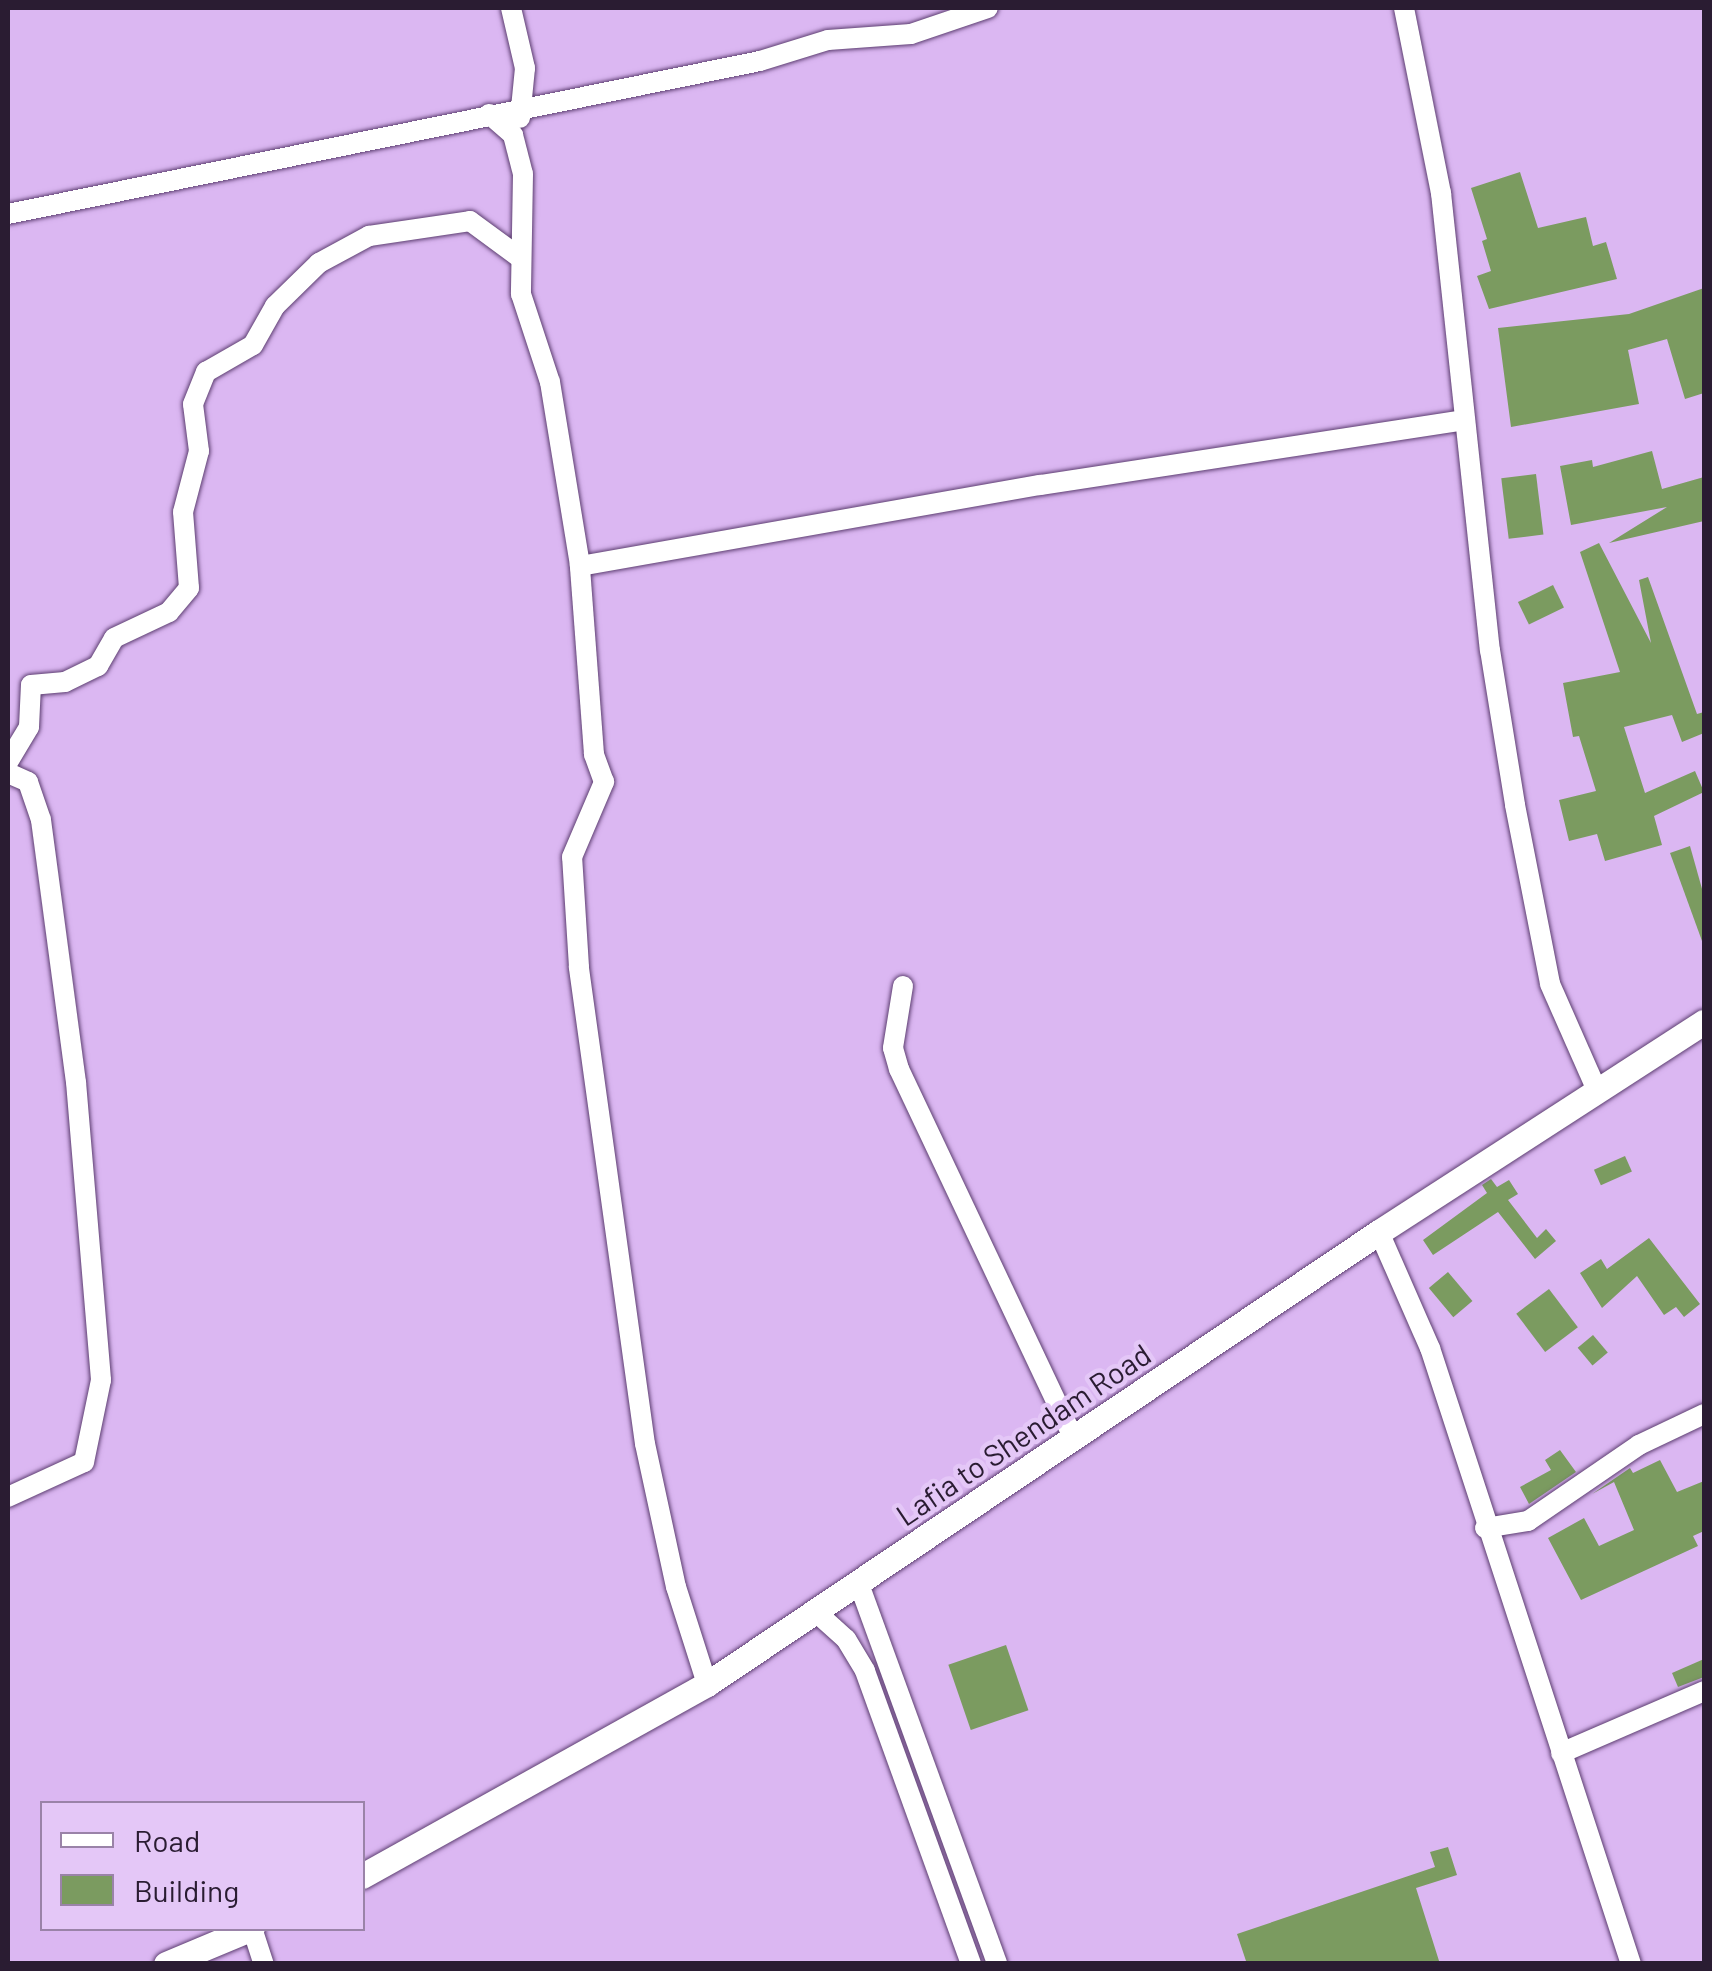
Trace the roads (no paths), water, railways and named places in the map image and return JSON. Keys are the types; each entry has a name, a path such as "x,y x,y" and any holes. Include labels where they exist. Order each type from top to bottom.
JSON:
{"main road":[{"name":"Lafia to Shendam Road","path":"365,1874 707,1684 1378,1232 1704,1022"},
{"path":"166,1964 245,1931"}],"street":[{"path":"511,8 525,68 525,107 514,135 525,197 518,257 521,294 550,382 580,566 594,754 604,782 572,857 579,967 645,1444 676,1587 707,1684"},
{"path":"8,214 760,60 828,40 911,34 988,8"},
{"path":"1404,8 1441,194 1490,650 1550,984 1598,1093"},
{"path":"489,114 514,135"},
{"path":"8,762 29,727 31,686 65,682 98,666 114,638 169,612 189,588 183,512 199,452 193,404 206,372 253,345 274,306 318,263 369,236 470,220 518,257"},
{"path":"580,566 1040,485 1463,420"},
{"path":"8,774 28,782 41,820 76,1082 100,1363 84,1462 8,1497"},
{"path":"902,986 892,1048 899,1069 1074,1440"},
{"path":"1378,1232 1430,1348 1485,1528 1631,1964"},
{"path":"1485,1528 1528,1521 1639,1446 1704,1414"},
{"path":"859,1584 997,1964"},
{"path":"817,1613 846,1639 865,1672 971,1964"},
{"path":"1561,1753 1704,1692"},
{"path":"253,1931 264,1964"}]}
